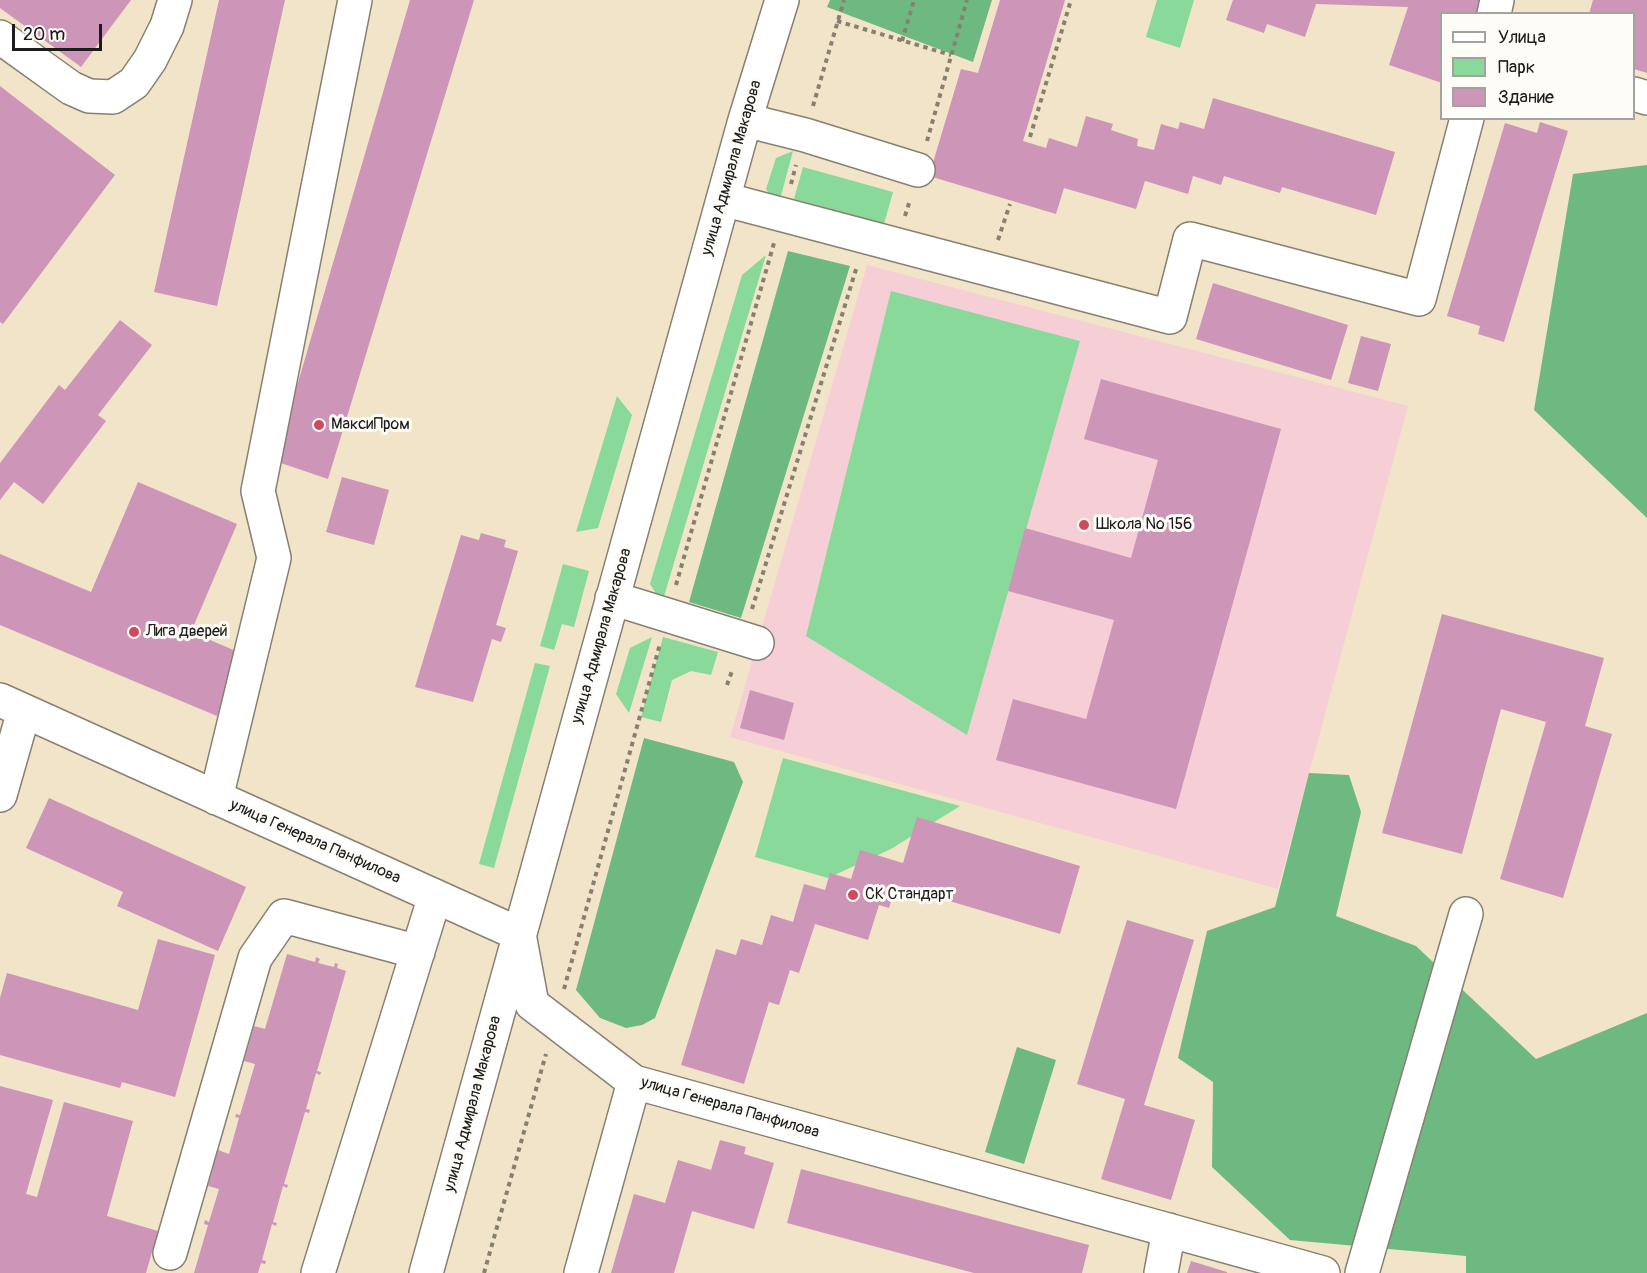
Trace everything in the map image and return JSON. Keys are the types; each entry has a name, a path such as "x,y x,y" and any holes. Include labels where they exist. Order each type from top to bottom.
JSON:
{"street":[{"path":"0,37 71,88 89,96 113,97 134,83 150,60 167,26 175,0"},
{"path":"216,798 274,558 258,491 355,0"},
{"name":"улица Адмирала Макарова","path":"426,1273 745,120 782,0"},
{"path":"745,120 805,135 918,170"},
{"path":"723,199 1170,316 1190,239 1419,299 1466,120"},
{"path":"612,598 750,641"},
{"path":"0,795 12,705"},
{"name":"улица Генерала Панфилова","path":"12,705 519,934 532,1004 634,1082 1323,1273"},
{"path":"318,1273 435,896"},
{"path":"1362,1273 1466,914"},
{"path":"170,1253 255,958 284,916 418,952"},
{"path":"581,1273 634,1082"},
{"path":"1161,1273 1169,1230"}],"path":[{"path":"484,1273 843,0"},
{"path":"902,41 914,0"},
{"path":"750,641 881,241 918,170 967,0"},
{"path":"1030,137 1071,0"},
{"path":"837,21 951,56"},
{"path":"989,269 1010,204"}],"shaded area":[{"name":"Школа № 156","path":"867,265 1408,406 1278,889 730,737"}],"green space":[{"path":"830,0 992,0 973,62 827,7"},
{"path":"1157,0 1194,0 1180,48 1146,37"},
{"path":"793,151 778,207 766,189 776,158"},
{"path":"1647,165 1647,518 1534,410 1573,174"},
{"path":"803,167 893,192 884,224 794,199"},
{"path":"788,251 850,266 741,618 689,602"},
{"path":"766,255 662,603 650,584 742,275"},
{"path":"891,291 1080,341 967,735 806,636"},
{"path":"617,396 632,415 598,528 576,532"},
{"path":"563,564 589,571 574,627 562,624 554,650 540,646"},
{"path":"652,637 629,713 616,694 630,648"},
{"path":"663,637 718,652 711,675 691,671 672,680 661,722 641,717"},
{"path":"535,663 550,666 494,868 479,864"},
{"path":"644,738 734,762 743,782 655,1018 642,1025 626,1028 600,1018 576,990"},
{"path":"783,758 960,806 891,849 828,878 755,857"},
{"path":"1309,773 1349,775 1361,812 1336,916 1416,946 1536,1059 1647,1013 1647,1273 1466,1273 1466,1256 1290,1240 1212,1167 1213,1082 1178,1058 1207,931 1275,907"},
{"path":"1017,1047 1056,1060 1024,1164 985,1152"}],"building":[{"path":"0,0 131,0 81,67 0,8"},
{"path":"219,0 285,0 217,306 154,292"},
{"path":"410,0 474,0 328,479 275,461"},
{"path":"1000,0 1065,0 1023,141 1046,148 1049,138 1077,147 1086,116 1113,124 1111,130 1138,139 1137,146 1154,150 1161,124 1178,129 1180,122 1204,129 1213,98 1395,152 1376,215 1282,187 1280,193 1224,176 1221,185 1193,176 1188,194 1145,181 1136,209 1064,188 1056,214 929,176 961,69 978,73"},
{"path":"1233,0 1483,0 1479,12 1440,12 1440,82 1389,65 1408,7 1316,4 1305,37 1267,24 1264,33 1226,20"},
{"path":"1593,0 1647,0 1647,73 1635,69 1635,12 1590,12"},
{"path":"0,86 115,175 3,324 0,322"},
{"path":"1540,122 1568,131 1504,342 1478,334 1480,326 1447,316 1505,123 1537,133"},
{"path":"1213,283 1348,325 1331,380 1196,339"},
{"path":"120,320 152,345 98,415 106,421 43,504 14,482 0,500 0,463 59,385 65,390"},
{"path":"1361,336 1391,344 1378,391 1348,383"},
{"path":"1101,379 1281,429 1176,809 996,760 1013,699 1086,719 1114,620 1008,591 1025,528 1131,558 1158,460 1084,439"},
{"path":"342,477 389,490 374,545 326,532"},
{"path":"138,482 237,524 191,632 243,654 217,716 0,625 0,554 91,592"},
{"path":"481,533 506,540 504,547 518,551 496,625 506,628 501,642 492,639 473,702 415,687 461,535 479,540"},
{"path":"1442,614 1604,658 1585,726 1612,734 1563,898 1500,879 1546,722 1501,709 1462,854 1382,833"},
{"path":"750,690 794,703 784,740 740,728"},
{"path":"49,798 246,887 218,951 117,906 123,892 26,848"},
{"path":"917,817 1080,866 1060,934 896,885 889,908 879,905 868,940 815,924 799,973 790,970 779,1005 769,1002 744,1084 681,1065 716,949 736,955 741,939 762,945 771,915 793,922 804,884 825,890 830,873 851,879 860,850 903,863"},
{"path":"1127,920 1194,940 1144,1105 1195,1120 1171,1200 1101,1179 1125,1099 1077,1084"},
{"path":"158,939 215,955 175,1097 122,1082 120,1088 0,1055 0,998 7,973 138,1010"},
{"path":"287,954 315,962 316,957 320,959 318,963 334,967 335,963 338,964 337,968 346,971 317,1071 321,1072 320,1075 316,1073 306,1109 310,1110 309,1113 305,1112 284,1184 288,1185 287,1188 283,1186 273,1222 277,1223 276,1226 272,1224 262,1260 266,1261 265,1264 261,1263 258,1273 194,1273 208,1225 204,1224 205,1220 209,1222 219,1189 208,1186 218,1150 229,1154 239,1118 235,1117 236,1114 240,1115 255,1064 244,1061 254,1026 265,1029"},
{"path":"0,1086 53,1100 26,1194 37,1197 64,1102 133,1121 107,1216 158,1231 146,1273 0,1273"},
{"path":"720,1140 746,1147 744,1154 774,1163 754,1229 692,1211 674,1273 611,1273 634,1194 665,1203 678,1160 711,1170"},
{"path":"801,1169 1089,1245 1082,1273 974,1273 787,1223"},
{"path":"1191,1261 1227,1272 1227,1273 1187,1273"}],"place":[{"name":"МаксиПром","path":"319,425"},
{"name":"Школа № 156","path":"1084,525"},
{"name":"Лига дверей","path":"134,632"},
{"name":"СК Стандарт","path":"853,895"}]}
